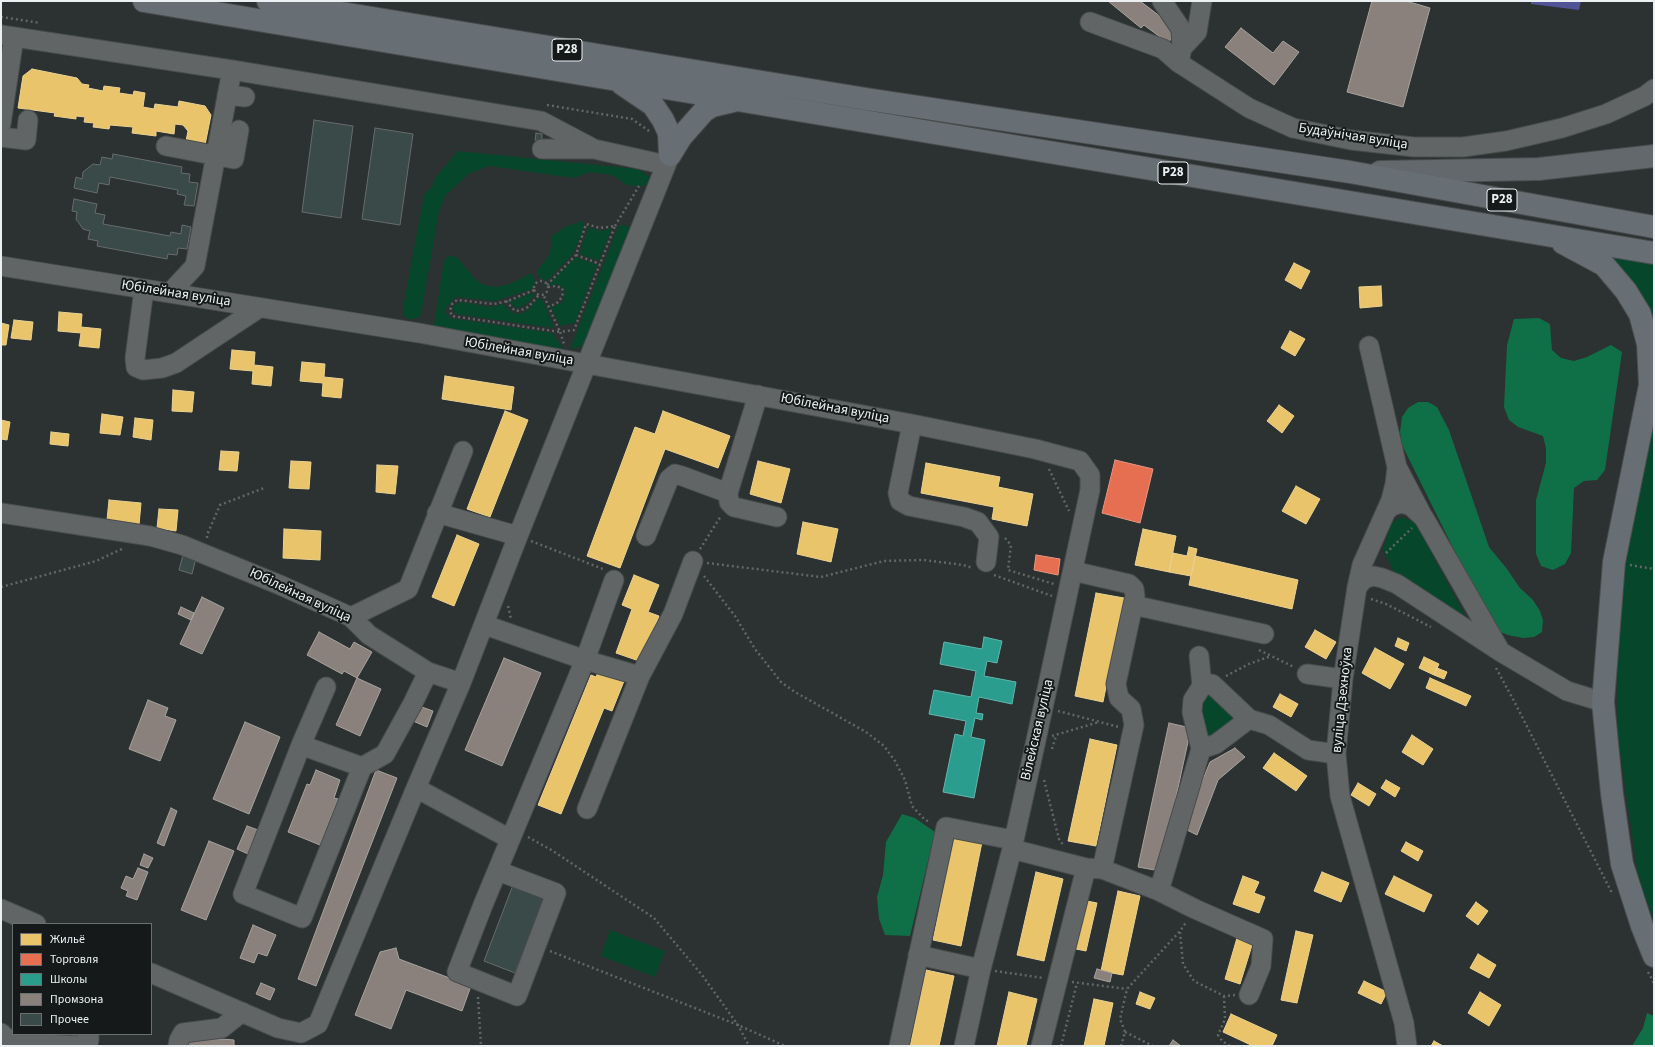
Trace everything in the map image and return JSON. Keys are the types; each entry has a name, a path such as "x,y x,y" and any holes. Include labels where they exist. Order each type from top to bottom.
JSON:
{"highway":[{"name":"Р28","path":"144,1 1654,253"},
{"name":"Р28","path":"268,1 866,99 1350,172 1654,227"},
{"path":"616,80 653,105 664,120 669,133 664,161"},
{"path":"664,161 681,137 704,111 712,106 737,100"},
{"path":"1548,235 1604,265 1626,291 1640,314 1648,344 1652,380 1614,562 1603,702 1612,794 1622,864 1642,926 1651,964"}],"main road":[{"path":"1350,172 1434,172 1539,169 1654,156"}],"street":[{"path":"1162,1 1181,30 1181,56"},
{"path":"1181,56 1197,32 1202,1"},
{"name":"Будаўнічая вуліца","path":"1090,22 1181,56 1249,108 1293,128 1352,140 1414,147 1463,147 1506,141 1562,128 1606,114 1645,96 1654,89"},
{"path":"1,124 8,36 232,70 540,121 594,148"},
{"path":"170,292 195,266 217,156 236,96 232,70"},
{"path":"1,137 26,140 28,120"},
{"path":"166,146 234,159 239,130"},
{"path":"542,149 594,148 664,161 586,364"},
{"name":"Юбілейная вуліца","path":"1,266 419,333 758,395 1035,449"},
{"path":"144,289 135,358 136,367 143,370 162,368 176,363 259,308"},
{"path":"1369,346 1397,467 1495,661"},
{"name":"Юбілейная вуліца","path":"1,512 150,536 182,545 280,585 351,617 369,635 428,672 461,683 586,364"},
{"path":"728,498 758,395"},
{"path":"912,424 898,493 900,501 909,506 964,517 978,522 989,536 984,568"},
{"name":"Вілейская вуліца","path":"964,1046 1044,707 1090,490 1090,475 1080,461 1035,449"},
{"path":"351,617 408,589 463,451"},
{"name":"вуліца Дзехноўка","path":"1397,467 1395,484 1387,510 1362,565 1361,592 1343,680 1336,754 1340,796 1404,1023 1407,1046"},
{"path":"646,536 669,479 675,474 728,498 734,507 777,517"},
{"path":"1387,510 1392,506 1402,503 1410,506 1424,518"},
{"path":"437,513 518,536"},
{"path":"1377,532 1376,549 1378,561 1382,570 1397,584 1495,661 1567,691 1603,702"},
{"path":"587,809 640,676 673,614 693,561"},
{"path":"498,871 556,893 517,996 457,972 512,834 585,660 612,576"},
{"path":"1361,592 1364,579 1373,576 1397,584"},
{"path":"1041,1046 1088,867 1134,725 1131,709 1119,698 1116,684 1135,596 1134,589 1129,584 1069,587"},
{"path":"1133,606 1261,642"},
{"path":"485,625 585,660 640,676"},
{"path":"1199,656 1207,685 1249,719 1269,725 1308,750 1336,754"},
{"path":"326,687 301,745 244,894 302,918 362,767 384,754 413,703 428,672"},
{"path":"1307,674 1343,680"},
{"path":"152,973 278,1028 301,1033 318,1024 461,683"},
{"path":"1159,891 1201,749 1192,712 1193,700 1207,685"},
{"path":"1201,749 1216,744 1249,719"},
{"path":"301,745 362,767"},
{"path":"416,788 512,834"},
{"path":"899,1046 946,827 1088,867 1159,891 1195,910 1263,939 1261,966 1249,995"},
{"path":"4,916 32,923"},
{"path":"918,955 981,969"},
{"path":"178,1046 183,1033 222,1028 242,1012"},
{"path":"9,1040 78,1046 89,1040 89,1035"}],"path":[{"path":"534,290 494,304 457,300 452,304 450,311 452,316 560,332 574,330 615,226 633,194 664,161"},
{"path":"506,301 511,308 519,311 528,307 539,295 547,292 548,286 576,255 586,224 600,228 615,226"},
{"path":"576,255 600,264"},
{"path":"534,290 534,286 539,281 544,281 548,286"},
{"path":"548,286 562,288 563,292 562,297 556,304 549,306"},
{"path":"534,290 539,295"},
{"path":"543,294 560,332"},
{"path":"1035,449 1046,462 1080,536"},
{"path":"208,556 207,535 220,505 264,488"},
{"path":"693,561 728,498"},
{"path":"1378,561 1397,541 1424,518"},
{"path":"1000,534 1011,545 1008,570 1069,587"},
{"path":"1,587 96,561 150,536"},
{"path":"518,536 612,576"},
{"path":"693,561 821,577 884,561 924,560 984,568 1018,582 1069,587"},
{"path":"693,561 716,594 735,616 755,648 782,682 795,692 866,732 884,746 895,761 905,780 912,806 925,820 946,827"},
{"path":"1614,562 1654,569"},
{"path":"1361,592 1432,627"},
{"path":"1261,642 1272,655 1307,674"},
{"path":"1207,685 1249,664 1272,655"},
{"path":"1495,661 1614,898"},
{"path":"1044,707 1133,730"},
{"path":"1056,736 1100,722"},
{"path":"1044,778 1059,839 1088,867"},
{"path":"512,834 554,851 654,918 702,975 738,1026 749,1046"},
{"path":"1121,1046 1125,1032 1120,1018 1127,989 1180,931 1195,910"},
{"path":"1180,931 1183,964 1194,981 1224,996 1249,995"},
{"path":"536,946 785,1046"},
{"path":"1651,964 1654,983"},
{"path":"981,969 1127,989"},
{"path":"477,981 481,1046"},
{"path":"1062,1046 1077,983"},
{"path":"1224,996 1224,1019 1218,1035 1222,1041 1230,1046"},
{"path":"1125,1032 1153,1046"}],"green space":[{"path":"458,151 638,169 650,177 650,182 645,186 627,185 612,175 590,172 574,178 490,166 470,173 446,195 439,211 421,315 415,319 409,319 404,316 403,308 424,195 433,185 435,178"},
{"path":"584,221 583,231 573,254 547,281 540,278 537,271 550,254 552,236 565,227"},
{"path":"619,225 629,227 629,233 585,345 570,349"},
{"path":"589,227 601,231 612,228 599,261 579,254"},
{"path":"448,256 458,258 475,279 484,285 497,287 510,284 532,273 535,281 532,289 495,301 456,297 446,308 446,313 450,318 553,333 563,349 433,331 444,261"},
{"path":"1603,256 1654,264 1654,338"},
{"path":"576,257 597,265 575,323 560,326 551,307 561,303 564,298 565,290 557,284 550,286 549,284"},
{"path":"532,293 535,296 522,307 516,308 509,302"},
{"path":"538,298 543,300 554,328 455,314 452,308 454,305 461,302 491,307 504,304 512,313 520,314 528,310"},
{"path":"1539,318 1550,324 1552,350 1561,358 1574,361 1587,357 1611,345 1622,352 1605,470 1597,480 1584,481 1574,488 1571,553 1565,564 1553,570 1541,566 1536,554 1536,500 1546,463 1546,448 1543,436 1518,427 1509,420 1504,407 1507,345 1514,319"},
{"path":"1418,402 1428,402 1437,407 1449,430 1489,547 1520,588 1533,600 1540,611 1543,620 1542,632 1534,637 1523,638 1498,631 1476,594 1402,445 1400,432 1402,417 1408,408"},
{"path":"1654,405 1654,921 1638,875 1618,738 1618,638 1628,536"},
{"path":"1402,517 1412,521 1418,528 1468,621 1396,576 1383,550 1391,523"},
{"path":"1211,693 1231,713 1231,726 1207,738 1202,733 1201,698"},
{"path":"902,814 915,818 935,832 910,936 885,935 879,919 877,897 883,875 886,842"},
{"path":"610,930 665,951 655,977 601,956"},
{"path":"1647,1013 1654,1016 1654,1046 1632,1046 1643,1028"}],"water":[{"path":"1531,1 1581,1 1579,10 1531,4"}],"building: Жильё":[{"path":"32,69 77,78 82,84 89,85 88,88 103,91 104,86 120,88 119,93 133,95 134,91 145,93 143,107 154,109 155,104 178,107 179,101 205,106 211,115 205,145 186,141 188,131 183,125 175,124 174,134 156,131 156,136 132,133 133,127 110,125 109,129 93,127 94,123 84,122 85,117 76,116 76,119 54,116 55,113 18,108 23,76"},
{"path":"1294,263 1310,271 1301,289 1285,280"},
{"path":"1381,286 1382,306 1360,308 1359,287"},
{"path":"59,312 82,314 81,327 101,329 99,348 79,346 81,333 58,331"},
{"path":"14,320 33,322 31,340 11,338"},
{"path":"1,323 9,325 6,345 1,345"},
{"path":"1290,331 1305,339 1295,356 1281,348"},
{"path":"232,350 255,352 254,365 273,367 271,386 252,384 253,371 230,369"},
{"path":"302,362 325,364 324,377 343,379 341,398 322,396 323,383 300,381"},
{"path":"445,376 514,387 511,410 442,399"},
{"path":"173,390 194,392 192,412 172,411"},
{"path":"1279,405 1294,416 1282,433 1267,421"},
{"path":"505,411 528,420 490,517 467,509"},
{"path":"663,411 730,436 718,468 665,449 620,568 587,556 635,427 655,434"},
{"path":"102,414 123,417 120,435 100,433"},
{"path":"135,418 153,420 151,440 133,437"},
{"path":"1,420 10,422 7,440 1,439"},
{"path":"51,432 69,434 68,446 50,444"},
{"path":"221,451 239,452 237,471 219,470"},
{"path":"291,461 311,462 309,489 289,488"},
{"path":"758,461 790,469 781,503 750,494"},
{"path":"926,463 1000,477 998,487 1033,494 1027,526 992,519 994,507 921,493"},
{"path":"377,465 398,466 395,494 376,492"},
{"path":"1296,486 1320,499 1306,524 1282,511"},
{"path":"109,500 141,503 139,525 107,520"},
{"path":"159,509 178,510 176,531 157,528"},
{"path":"803,522 838,529 831,562 797,554"},
{"path":"284,529 321,531 320,560 283,558"},
{"path":"1143,529 1176,536 1169,572 1135,565"},
{"path":"457,535 479,544 454,606 432,597"},
{"path":"1189,547 1197,549 1191,576 1169,572 1173,553 1187,556"},
{"path":"1195,556 1298,580 1292,609 1189,585"},
{"path":"634,575 659,585 648,612 659,616 642,662 616,653 632,609 622,605"},
{"path":"1096,593 1124,598 1103,702 1075,696"},
{"path":"1315,630 1336,642 1326,659 1305,647"},
{"path":"1398,638 1409,643 1406,651 1395,646"},
{"path":"1375,648 1404,664 1390,689 1362,673"},
{"path":"1424,657 1439,664 1434,675 1419,668"},
{"path":"1437,668 1447,672 1444,679 1434,675"},
{"path":"599,670 624,681 612,711 604,708 561,814 538,805 591,675 596,677"},
{"path":"1430,678 1471,696 1466,706 1426,688"},
{"path":"1280,694 1298,704 1291,717 1273,707"},
{"path":"1412,735 1433,749 1423,765 1402,752"},
{"path":"1090,739 1117,745 1096,846 1068,841"},
{"path":"1274,753 1307,776 1296,791 1263,768"},
{"path":"1386,780 1400,788 1395,797 1381,788"},
{"path":"1358,783 1376,794 1369,806 1351,795"},
{"path":"954,837 982,842 961,946 933,940"},
{"path":"1406,842 1423,851 1418,861 1401,851"},
{"path":"1036,872 1063,879 1044,961 1017,955"},
{"path":"1322,872 1349,883 1341,902 1314,891"},
{"path":"1243,876 1259,882 1254,893 1265,897 1259,913 1233,904"},
{"path":"1394,876 1432,895 1424,912 1385,894"},
{"path":"1118,891 1140,896 1123,975 1101,971"},
{"path":"1087,901 1097,903 1086,951 1076,949"},
{"path":"1476,902 1488,911 1478,925 1466,916"},
{"path":"1296,931 1313,935 1297,1003 1281,1000"},
{"path":"1237,938 1253,942 1240,984 1225,979"},
{"path":"1478,954 1496,965 1489,978 1470,968"},
{"path":"926,970 954,976 939,1046 910,1046"},
{"path":"1364,981 1387,992 1381,1004 1358,993"},
{"path":"1009,992 1037,999 1026,1046 997,1046"},
{"path":"1140,992 1155,998 1150,1009 1136,1004"},
{"path":"1480,992 1501,1005 1489,1026 1468,1013"},
{"path":"1094,999 1113,1003 1104,1046 1084,1046"},
{"path":"1231,1014 1277,1035 1272,1046 1253,1046 1223,1032"},
{"path":"1434,1041 1443,1046 1431,1046"}],"building: Торговля":[{"path":"1115,460 1153,469 1140,523 1102,513"},
{"path":"1036,555 1060,559 1058,575 1034,570"}],"building: Школы":[{"path":"984,637 1002,641 997,663 987,661 984,676 1016,682 1012,704 979,697 976,713 983,714 982,720 975,718 971,737 985,740 974,798 943,792 955,734 963,736 966,721 929,714 934,690 971,697 976,671 940,664 944,642 982,649"}],"building: Промзона":[{"path":"1108,1 1140,1 1178,30 1168,43 1144,25 1141,28"},
{"path":"1372,1 1406,1 1430,8 1403,107 1347,92"},
{"path":"1241,28 1273,53 1283,41 1299,52 1274,85 1225,47"},
{"path":"202,597 224,608 202,654 180,644"},
{"path":"181,607 194,613 191,620 178,614"},
{"path":"319,632 350,649 354,642 372,652 357,678 344,671 342,674 307,655"},
{"path":"504,658 541,673 502,766 465,750"},
{"path":"357,678 381,689 360,736 336,725"},
{"path":"148,700 168,708 165,716 176,720 160,761 129,749"},
{"path":"419,706 433,711 427,727 413,721"},
{"path":"245,722 280,737 249,814 213,799"},
{"path":"1169,723 1191,728 1160,871 1138,867"},
{"path":"1235,748 1245,757 1218,780 1197,835 1183,828 1210,762"},
{"path":"316,770 340,780 334,798 338,799 320,845 288,832 307,784 310,785"},
{"path":"376,770 397,778 316,986 298,979"},
{"path":"171,808 177,811 164,846 157,843"},
{"path":"247,826 258,830 248,854 237,849"},
{"path":"209,841 234,851 206,920 181,910"},
{"path":"144,854 153,858 148,868 140,865"},
{"path":"138,868 148,872 137,900 126,896 128,891 121,888 126,876 133,879"},
{"path":"253,925 276,935 267,956 258,953 254,963 240,958"},
{"path":"396,948 399,959 471,986 462,1011 406,990 391,1029 355,1015 380,952"},
{"path":"1097,969 1112,973 1110,982 1094,978"},
{"path":"261,983 275,989 270,1000 256,994"},
{"path":"186,1036 234,1040 234,1046 186,1046"},
{"path":"1173,1040 1181,1046 1169,1046"}],"building: Прочее":[{"path":"314,120 353,126 341,218 302,212"},
{"path":"375,128 413,134 400,225 362,219"},
{"path":"536,133 542,134 542,141 535,140"},
{"path":"113,154 182,167 181,173 190,174 189,182 198,183 194,206 184,205 186,196 177,194 178,190 110,177 109,185 99,183 97,193 74,188 76,177 82,179 83,172 93,164 100,165 102,157 112,159"},
{"path":"74,199 97,204 95,213 105,215 103,224 170,236 171,232 181,234 182,225 191,227 187,249 178,248 177,255 168,254 167,259 97,246 98,241 88,239 90,231 83,229 76,219 77,212 72,211"},
{"path":"183,555 196,558 192,574 179,570"},
{"path":"513,885 545,897 515,973 484,961"}]}
